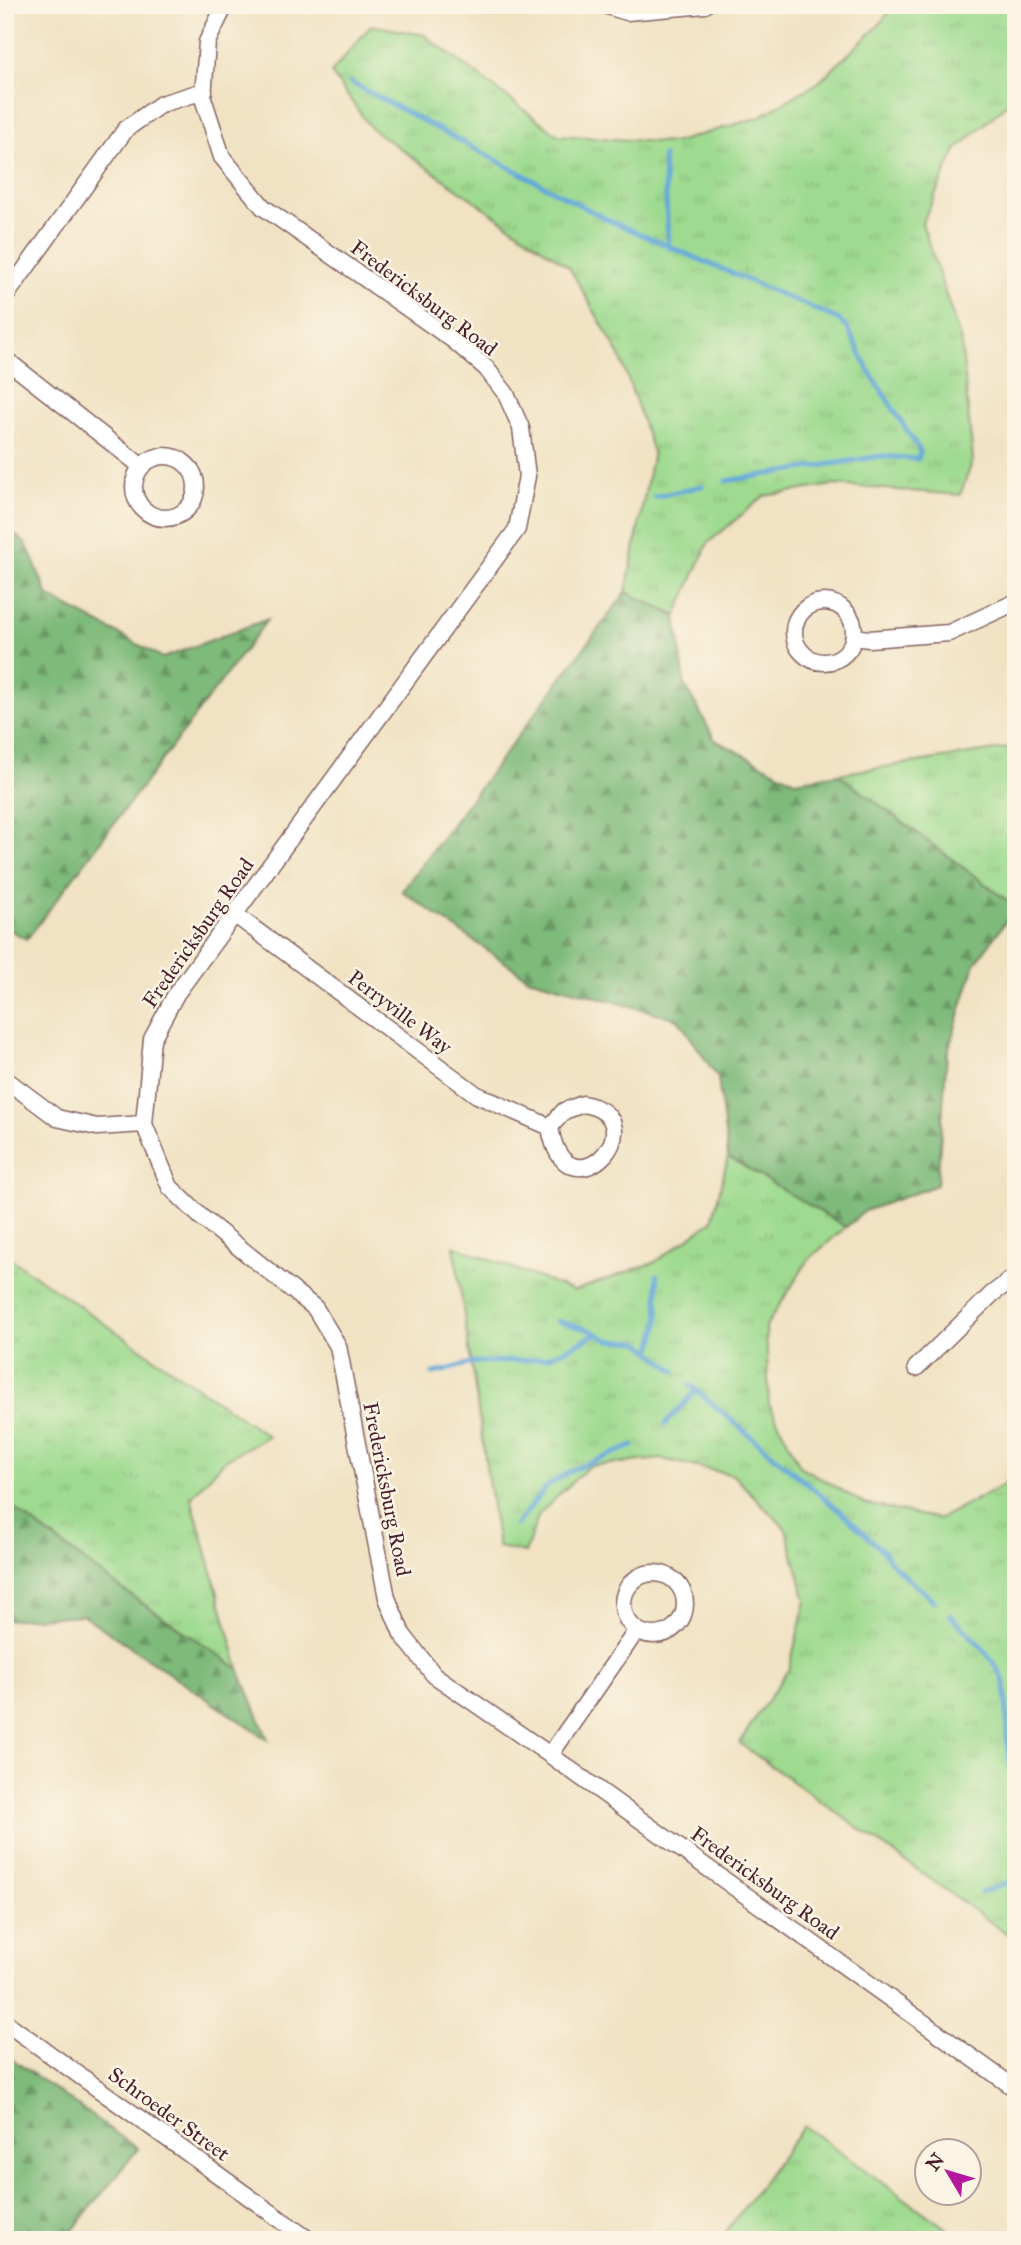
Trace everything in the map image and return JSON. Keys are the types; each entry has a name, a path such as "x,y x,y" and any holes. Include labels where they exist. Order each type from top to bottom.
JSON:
{"street":[{"name":"Fredericksburg Road","path":"225,5 207,42 204,91 222,157 263,207 453,341 486,368 506,394 521,428 527,476 517,529 176,994 152,1040 144,1125 170,1187 201,1217 315,1308 338,1346 387,1598 402,1634 434,1675 1016,2089"},
{"path":"604,5 627,12 705,5"},
{"path":"5,297 126,128 161,104 204,91"},
{"path":"5,359 141,466"},
{"path":"854,637 869,639 949,633 1016,602"},
{"name":"Perryville Way","path":"234,914 477,1095 550,1127"},
{"path":"5,1079 57,1118 97,1127 144,1125"},
{"path":"916,1368 992,1294 1016,1276"},
{"path":"550,1755 637,1630"},
{"name":"Schroeder Street","path":"5,2022 309,2240"}],"green space":[{"path":"894,5 1016,5 1016,99 1011,100 956,150 922,223 961,341 973,460 960,495 834,485 764,496 708,543 676,616 626,592 653,452 620,356 569,267 371,128 331,73 371,25 424,35 558,135 673,143 757,118 819,82 879,25"},
{"path":"5,526 27,545 48,596 163,658 268,619 27,939 5,928"},
{"path":"626,592 676,616 685,685 715,740 795,781 838,774 1016,907 975,964 947,1054 937,1185 865,1211 846,1227 728,1157 718,1078 678,1019 528,978 402,891"},
{"path":"1016,747 1016,907 838,774"},
{"path":"728,1157 846,1227 809,1259 766,1326 769,1404 800,1466 865,1504 939,1519 1004,1485 1016,1469 1016,1940 739,1743 789,1668 806,1601 786,1529 733,1475 662,1459 589,1466 539,1514 525,1553 498,1547 454,1246 574,1291 655,1262 712,1221"},
{"path":"5,1255 268,1436 225,1460 191,1497 239,1669 119,1587 5,1502"},
{"path":"5,1502 119,1587 239,1669 268,1740 83,1615 5,1620"},
{"path":"5,2054 138,2149 65,2240 5,2240"},
{"path":"804,2126 962,2240 720,2240"}],"waterway":[{"path":"350,82 610,221 838,319 848,329 869,371 920,451 918,459 881,456 726,481"},
{"path":"663,156 669,248"},
{"path":"654,497 702,486"},
{"path":"652,1349 659,1322 657,1275"},
{"path":"557,1321 590,1330 608,1340 639,1342 675,1371"},
{"path":"433,1373 476,1362 542,1358 565,1350 597,1333"},
{"path":"690,1385 849,1519 882,1550 895,1567 934,1601"},
{"path":"665,1424 696,1391"},
{"path":"516,1525 547,1486 574,1469 633,1446"},
{"path":"950,1615 988,1655 1000,1673 1006,1693 1007,1745 1011,1767 1016,1774"},
{"path":"981,1893 1016,1879"}]}
